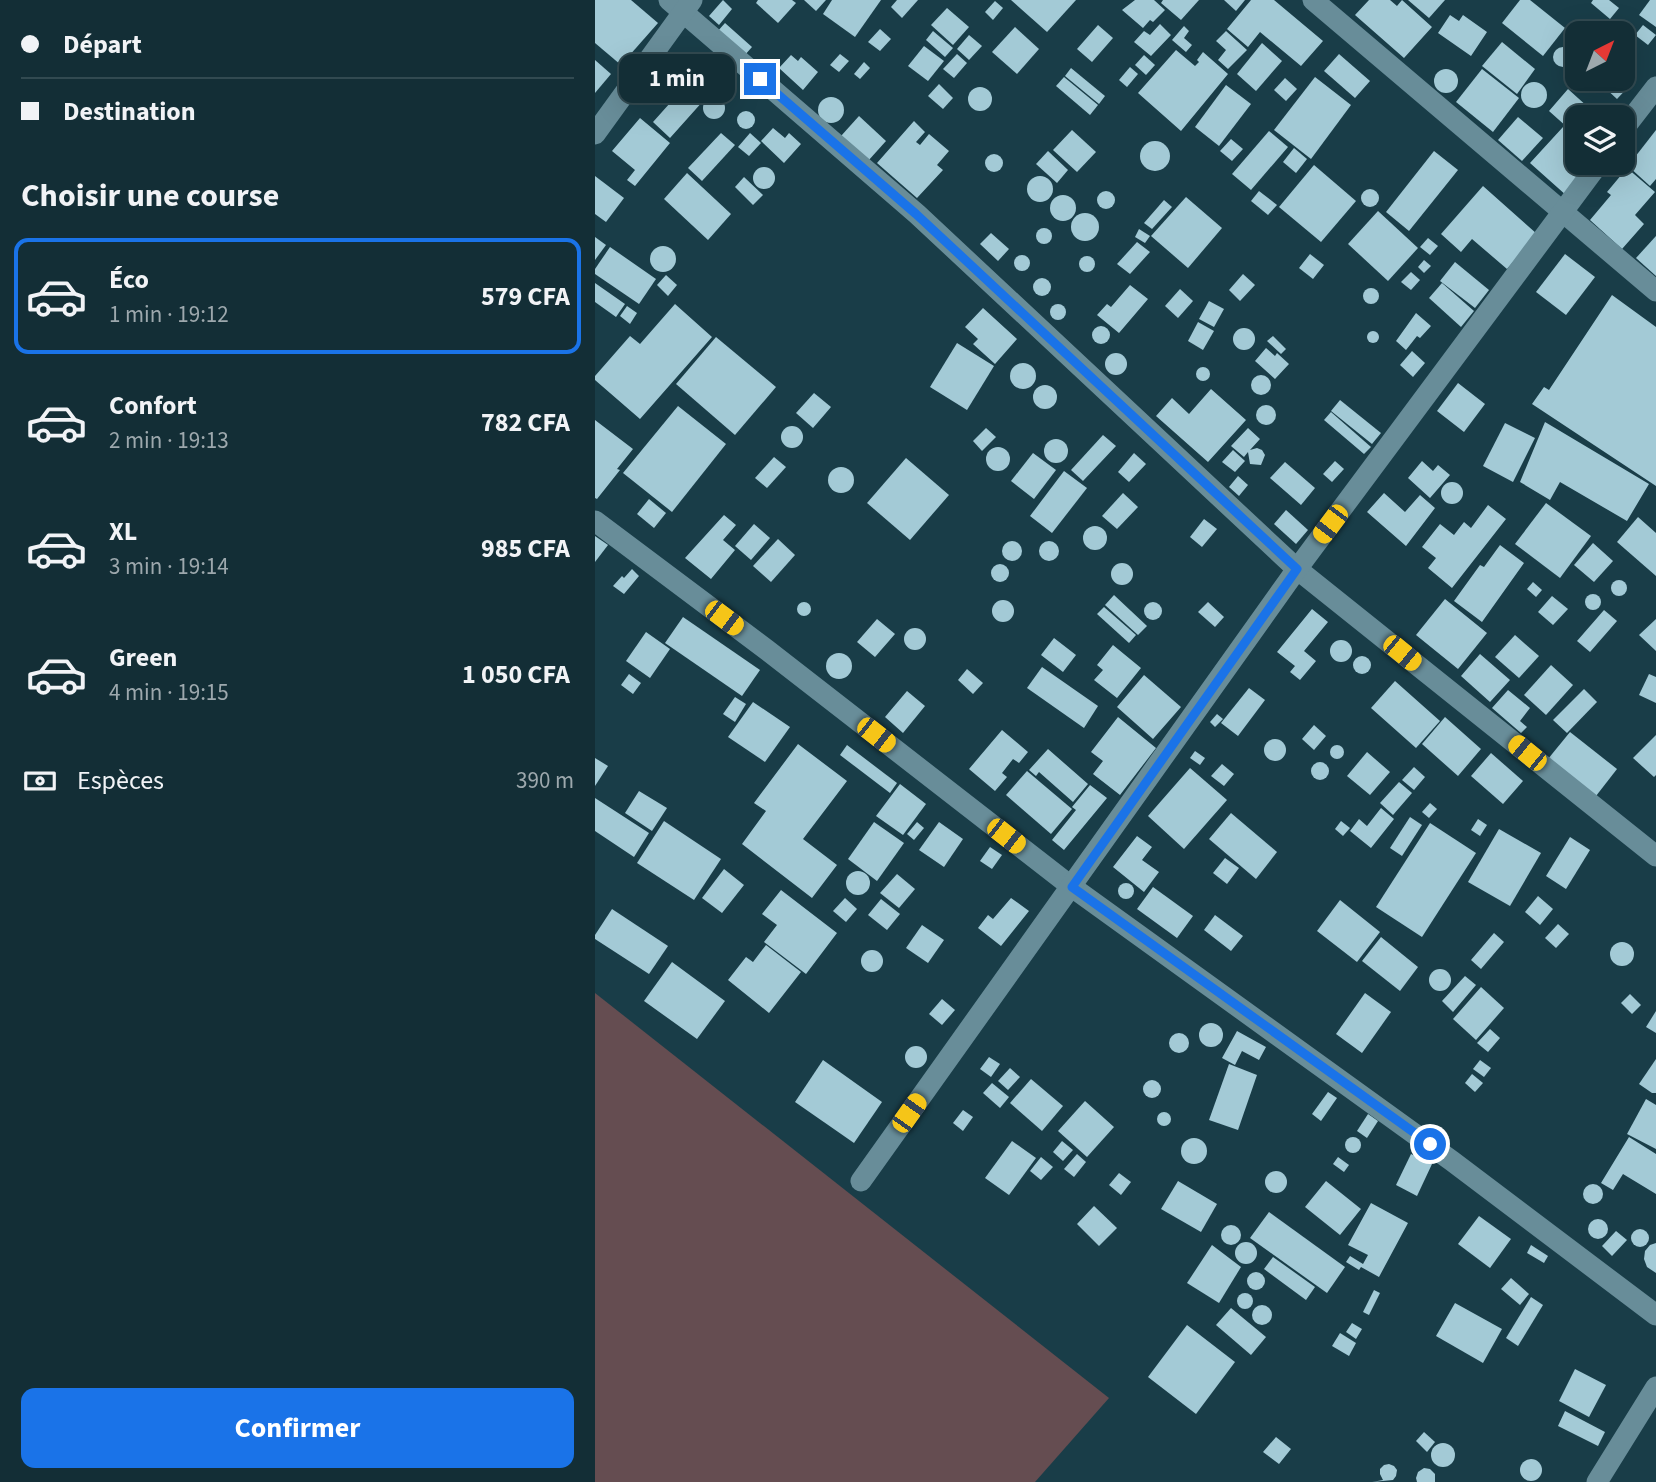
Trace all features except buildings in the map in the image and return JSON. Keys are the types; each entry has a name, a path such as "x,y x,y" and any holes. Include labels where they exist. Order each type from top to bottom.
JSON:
{"street":[{"path":"1313,0 1656,291"},
{"path":"595,134 681,4 916,214 1297,569 1656,856"},
{"path":"1635,114 1656,86"},
{"path":"861,1181 1297,569 1590,175"},
{"path":"595,521 767,650 1072,887 1453,1161 1656,1315"},
{"path":"1597,1482 1656,1387"}],"shaded area":[{"path":"595,993 1109,1398 1035,1482 595,1482"}],"route":[{"path":"760,79 916,214 1297,569 1072,887 1430,1144"}]}
